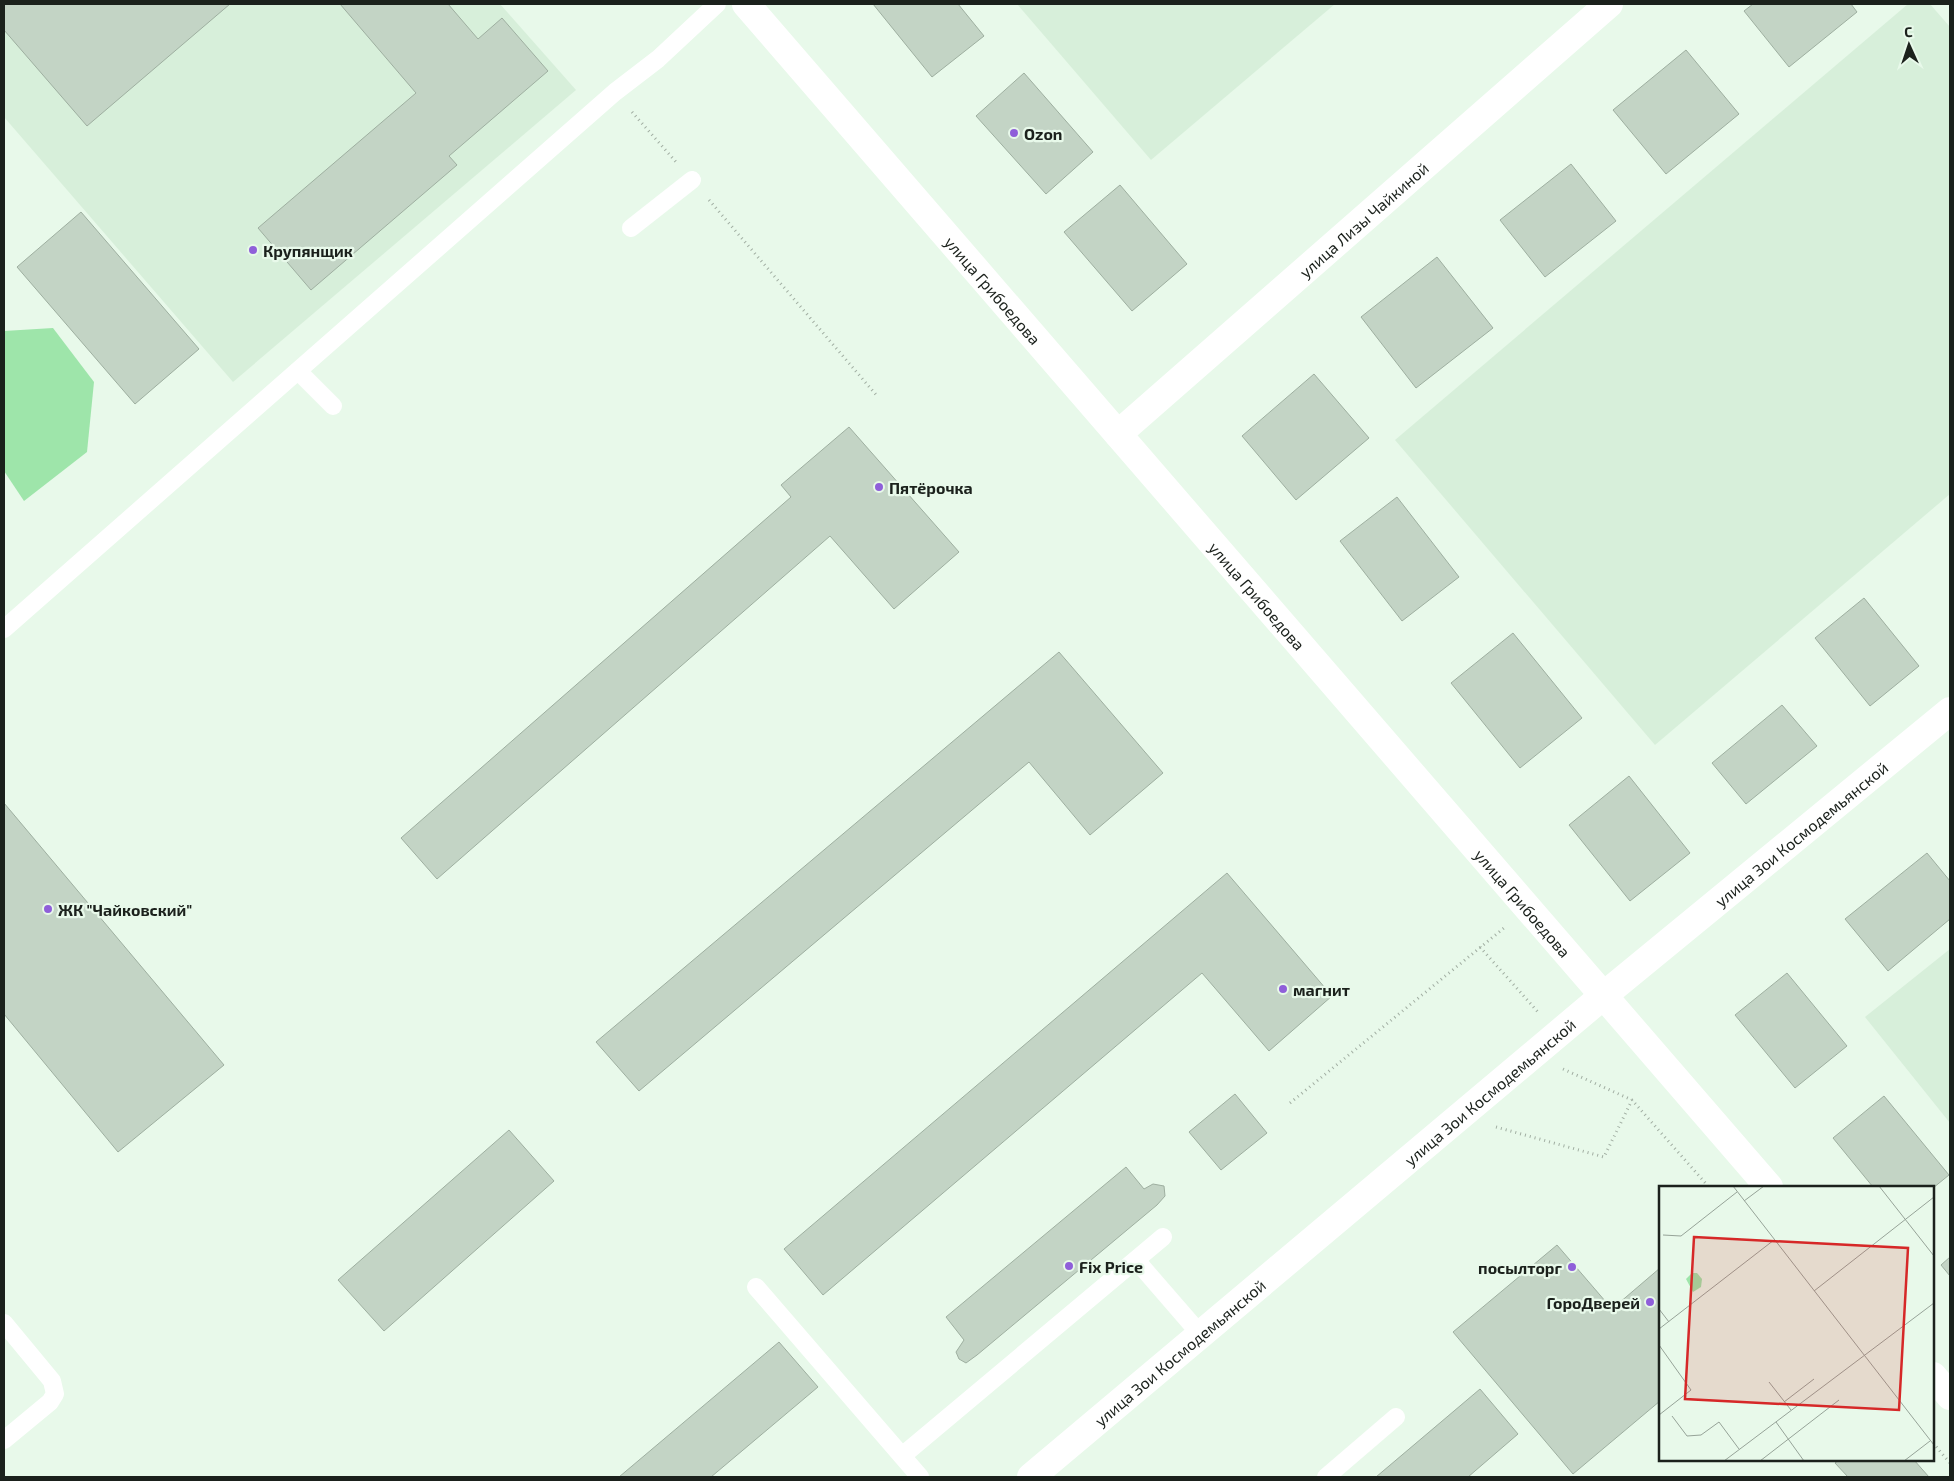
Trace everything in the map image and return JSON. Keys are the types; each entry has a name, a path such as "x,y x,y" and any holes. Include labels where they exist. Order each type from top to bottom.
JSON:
{"street":[{"name":"улица Грибоедова","path":"746,4 1768,1186"},
{"name":"улица Лизы Чайкиной","path":"1118,434 1609,4"},
{"name":"улица Зои Космодемьянской","path":"1031,1477 1603,996 1950,711"},
{"path":"1934,1377 1950,1396"}],"lane":[{"path":"4,629 615,92 658,59 717,4"},
{"path":"631,228 692,180"},
{"path":"298,371 333,406"},
{"path":"902,1456 1163,1238"},
{"path":"1136,1260 1200,1335"},
{"path":"756,1287 920,1477"},
{"path":"4,1323 52,1380 55,1394 50,1402 4,1440"},
{"path":"1326,1477 1396,1417"}],"path":[{"path":"615,92 878,396"},
{"path":"1290,1102 1527,908"},
{"path":"1480,947 1558,1034 1561,1068 1632,1100 1708,1186"},
{"path":"1460,1116 1604,1158 1632,1100"},
{"path":"1934,1444 1950,1463"}],"shaded area":[{"name":"Крупянщик","path":"4,4 500,4 576,90 233,382 4,117"},
{"path":"1017,4 1335,4 1151,160"},
{"path":"1908,4 1930,4 1950,27 1950,494 1655,745 1395,440"},
{"path":"53,328 94,382 87,452 24,501 4,471 4,331"},
{"path":"1950,949 1950,1123 1865,1017"}],"building":[{"path":"4,4 230,4 87,126 4,30"},
{"path":"340,4 448,4 478,39 502,18 548,71 449,156 457,165 311,290 258,228 416,93"},
{"path":"873,4 958,4 984,36 932,77"},
{"path":"1753,4 1851,4 1857,12 1789,67 1744,11"},
{"path":"1686,50 1739,114 1666,174 1613,110"},
{"path":"1024,73 1093,152 1046,194 976,116"},
{"path":"1571,164 1616,221 1545,277 1500,220"},
{"path":"1120,185 1187,264 1132,311 1064,232"},
{"path":"81,212 199,349 135,404 17,267"},
{"path":"1437,257 1493,328 1416,388 1361,317"},
{"path":"1314,374 1369,438 1296,500 1242,436"},
{"path":"849,427 959,552 894,609 830,536 437,879 401,838 791,497 781,485"},
{"path":"1397,497 1459,577 1402,621 1340,541"},
{"path":"1864,598 1919,666 1870,706 1815,638"},
{"path":"1513,633 1582,718 1520,768 1451,683"},
{"path":"1059,652 1163,773 1090,835 1029,762 639,1091 596,1042"},
{"path":"1782,705 1817,746 1746,804 1712,763"},
{"path":"1629,776 1690,853 1630,901 1569,825"},
{"name":"ЖК \"Чайковский\"","path":"4,803 224,1065 118,1152 4,1014"},
{"path":"1927,853 1950,881 1950,919 1888,971 1845,919"},
{"path":"1227,873 1332,996 1269,1051 1202,973 823,1295 784,1249"},
{"path":"1787,973 1847,1046 1795,1088 1735,1015"},
{"path":"1235,1094 1267,1133 1221,1170 1189,1132"},
{"path":"1884,1096 1949,1175 1934,1187 1872,1186 1833,1138"},
{"path":"509,1130 554,1181 384,1331 338,1280"},
{"path":"1126,1167 1144,1189 1153,1184 1164,1186 1165,1196 1157,1205 977,1355 966,1363 959,1359 956,1352 964,1340 946,1317"},
{"path":"1557,1245 1612,1309 1659,1269 1659,1402 1573,1474 1453,1332"},
{"path":"1950,1257 1950,1276 1941,1265"},
{"path":"779,1342 818,1387 711,1477 619,1477"},
{"path":"1480,1389 1518,1434 1468,1477 1376,1477"},
{"path":"1838,1461 1915,1461 1929,1477 1848,1477 1835,1463"}],"place":[{"name":"Ozon","path":"1014,133"},
{"name":"Крупянщик","path":"253,250"},
{"name":"Пятёрочка","path":"879,487"},
{"name":"ЖК \"Чайковский\"","path":"48,909"},
{"name":"магнит","path":"1283,989"},
{"name":"Fix Price","path":"1069,1266"},
{"name":"посылторг","path":"1572,1267"},
{"name":"ГороДверей","path":"1650,1302"}]}
